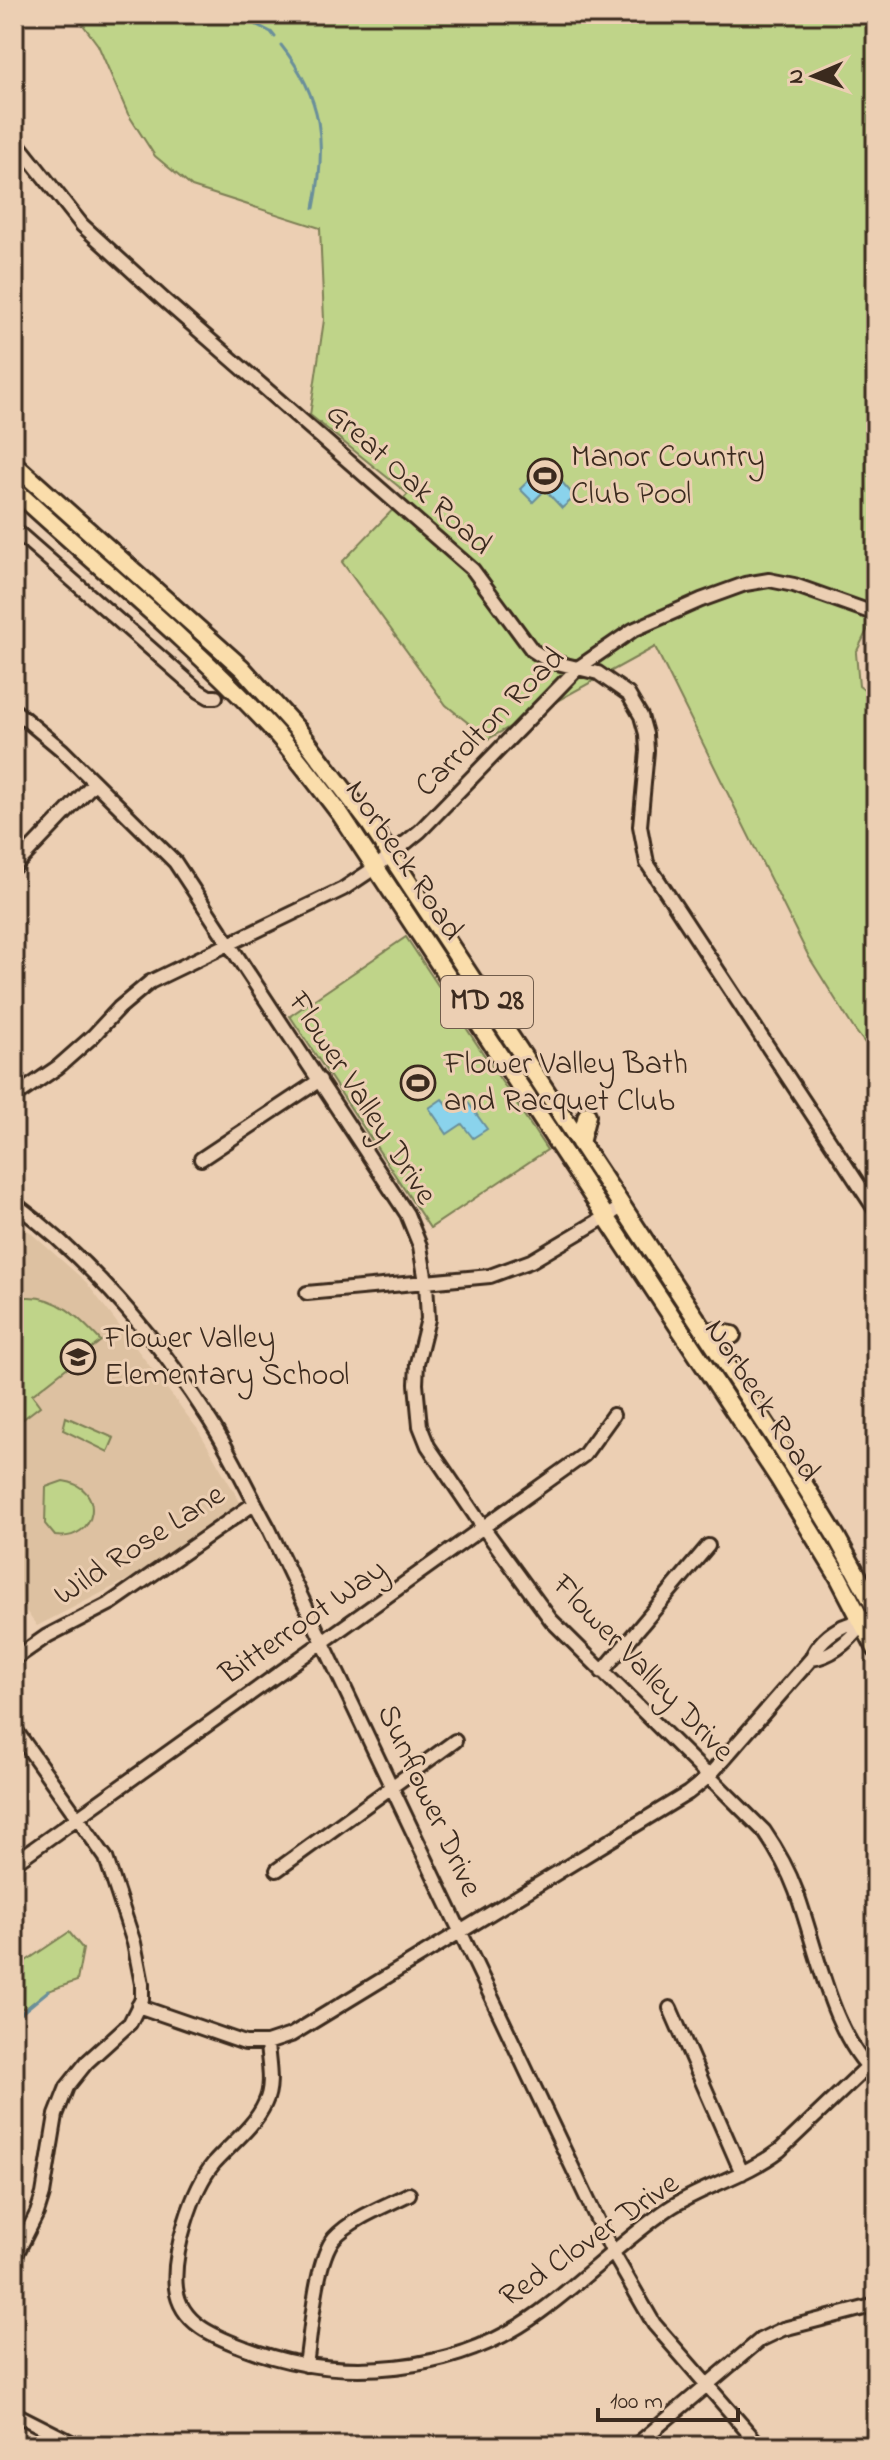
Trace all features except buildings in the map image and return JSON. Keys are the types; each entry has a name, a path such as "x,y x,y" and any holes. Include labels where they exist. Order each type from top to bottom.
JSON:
{"main road":[{"name":"Norbeck Road","path":"14,464 242,668 298,730 370,824 781,1447 876,1609"},
{"name":"Norbeck Road","path":"14,489 200,656 261,717 306,769 376,867 779,1479 870,1620 876,1649"},
{"path":"171,603 191,603"},
{"path":"580,1143 587,1115"},
{"path":"704,1330 732,1335"}],"street":[{"name":"Great Oak Road","path":"14,139 82,225 161,298 473,570 532,650 549,661 598,673 628,694 641,716 647,751 640,826 647,863 872,1196 876,1211"},
{"path":"14,529 199,691 216,697"},
{"name":"Carrolton Road","path":"14,1097 58,1067 150,982 343,889 376,867 420,831 578,668 633,630 695,602 745,584 769,580 794,585 876,614"},
{"name":"Flower Valley Drive","path":"14,710 175,862 407,1214 420,1246 426,1282 428,1319 417,1363 416,1384 420,1426 439,1466 551,1620 764,1831 783,1859 796,1889 845,2036 871,2071"},
{"path":"14,867 94,783"},
{"path":"201,1159 320,1080"},
{"name":"Sunflower Drive","path":"14,1203 76,1255 119,1301 208,1416 235,1462 324,1643 613,2253 654,2324 760,2446"},
{"path":"307,1293 490,1276 531,1261 622,1207"},
{"name":"Bitterroot Way","path":"14,1863 584,1455 613,1415"},
{"name":"Wild Rose Lane","path":"14,1659 47,1636 111,1603 255,1503"},
{"path":"602,1672 708,1546"},
{"path":"138,2006 245,2043 267,2043 291,2035 688,1793 708,1777 811,1659 816,1646 846,1625 870,1620"},
{"path":"14,1728 106,1858 134,1943 142,1984 142,1999 130,2023 87,2062 67,2087 56,2115 43,2194 14,2259"},
{"path":"277,1870 455,1741"},
{"path":"670,2008 742,2173"},
{"name":"Red Clover Drive","path":"267,2043 270,2086 266,2102 258,2116 211,2166 194,2196 175,2267 176,2291 195,2324 215,2336 277,2360 354,2369 398,2367 465,2350 497,2337 538,2314 669,2208 742,2173 780,2150 871,2071"},
{"path":"306,2365 319,2276 334,2238 351,2225 409,2194"},
{"path":"14,2228 27,2232"},
{"path":"635,2446 743,2352 771,2335 876,2305"},
{"path":"14,2413 79,2446"}],"shaded area":[{"name":"Flower Valley Elementary School","path":"23,1226 86,1282 199,1431 240,1502 152,1567 37,1626 14,1595 14,1239"}],"green space":[{"path":"75,14 876,14 876,612 856,653 859,686 876,699 876,1057 854,1029 809,957 655,647 488,739 446,705 342,562 408,494 310,415 324,320 320,228 192,187 155,156 128,114 98,45"},
{"name":"Flower Valley Bath and Racquet Club","path":"406,937 547,1150 430,1228 290,1016"},
{"path":"27,1297 49,1300 59,1305 77,1317 101,1341 32,1395 40,1406 14,1426 14,1302"},
{"path":"66,1417 114,1438 108,1452 63,1430"},
{"path":"63,1481 77,1485 86,1493 92,1513 81,1531 69,1536 55,1536 45,1524 46,1487"},
{"path":"69,1932 83,1949 77,1981 48,1991 25,2009 14,2004 14,1969"}],"water":[{"name":"Manor Country Club Pool","path":"546,464 575,497 562,508 545,490 533,502 520,489"},
{"path":"442,1099 452,1111 467,1101 487,1129 473,1138 462,1124 447,1134 429,1108"}],"waterway":[{"path":"235,14 275,37"},
{"path":"281,45 306,84 318,122 320,163 314,208"},
{"path":"14,2019 48,1991"}],"place":[{"name":"Manor Country Club Pool","path":"545,476"},
{"name":"Flower Valley Bath and Racquet Club","path":"418,1083"},
{"name":"Flower Valley Elementary School","path":"78,1357"}]}
